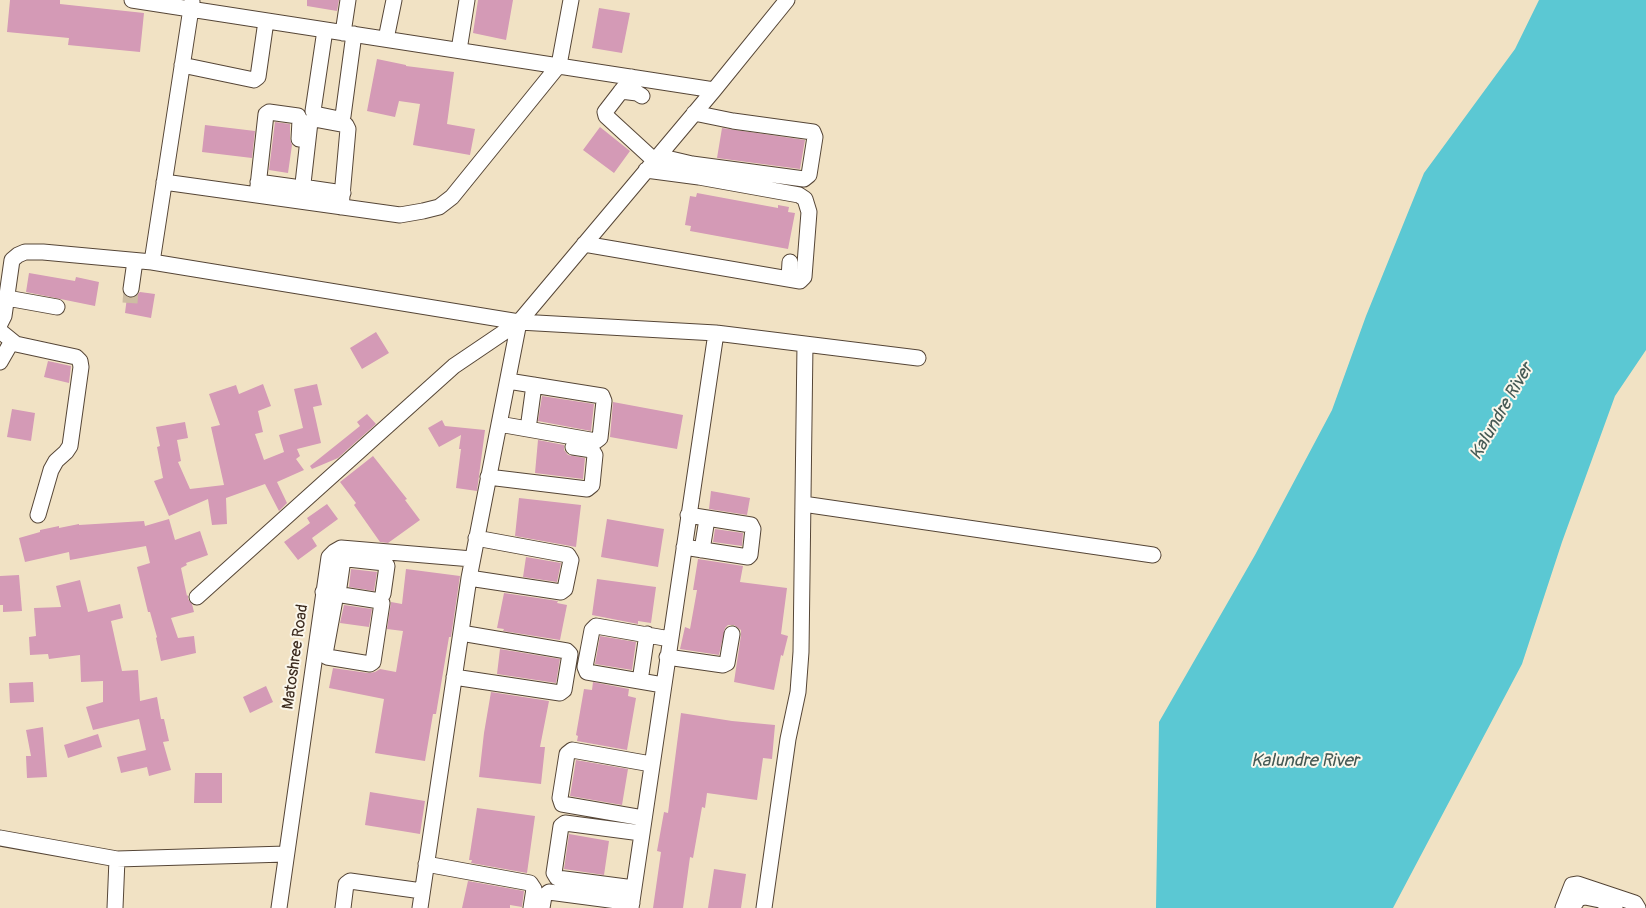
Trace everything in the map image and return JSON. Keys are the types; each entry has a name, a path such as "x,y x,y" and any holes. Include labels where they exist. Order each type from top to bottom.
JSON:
{"street":[{"path":"132,0 192,5 266,21 714,90"},
{"path":"325,30 313,111 315,114 340,118 343,116 348,0"},
{"path":"386,39 394,0"},
{"path":"459,50 468,0"},
{"path":"164,182 258,188 342,200 400,214 439,207 452,197 559,65 571,0"},
{"path":"197,597 454,366 519,322 787,0"},
{"path":"152,262 192,5"},
{"path":"182,65 254,80 258,77 266,21"},
{"path":"584,244 800,280 804,277 809,212 805,199 799,195 699,177 653,162 606,116 605,112 632,77"},
{"path":"621,91 637,93 642,96"},
{"path":"258,188 266,114 269,112 298,116 300,120 298,194"},
{"path":"653,162 692,164 804,179 809,175 815,137 812,132 733,121 694,113"},
{"path":"298,194 310,122 314,119 346,125 348,129 342,200"},
{"path":"0,324 4,316 12,260 25,252 44,252 152,262 519,322 716,333 918,358"},
{"path":"131,289 134,261"},
{"path":"789,278 790,262"},
{"path":"7,298 58,307"},
{"path":"420,908 472,559 519,322"},
{"path":"632,900 716,333"},
{"path":"0,362 6,336 16,344 76,357 80,361 81,368 64,443 66,452 56,461 51,470 38,515"},
{"path":"764,908 788,739 798,692 801,652 805,344"},
{"path":"498,429 528,429 596,441 600,438 604,401 602,396 508,381"},
{"path":"528,429 534,385"},
{"path":"488,476 587,489 592,485 595,455 592,450 498,429"},
{"path":"803,504 1153,555"},
{"path":"684,547 748,557 750,555 753,529 751,526 688,516"},
{"path":"702,550 707,519"},
{"path":"469,578 561,592 565,589 571,560 568,555 476,538"},
{"path":"383,594 387,566 385,563 336,558 334,552 341,548 472,559"},
{"name":"Matoshree Road","path":"278,908 333,591 336,558"},
{"path":"333,591 382,603 373,662 370,664 327,657 325,654 333,591"},
{"path":"663,685 587,672 585,667 592,630 596,626 670,639"},
{"path":"454,677 560,693 564,690 570,654 566,651 461,633"},
{"path":"640,681 647,634"},
{"path":"667,657 724,665 727,663 732,634"},
{"path":"642,826 562,804 560,798 568,754 572,750 651,764"},
{"path":"632,900 557,878 554,873 561,826 565,823 642,826"},
{"path":"0,838 117,859 286,854"},
{"path":"115,908 117,859"},
{"path":"426,864 530,883 534,889 531,908"},
{"path":"343,908 346,884 350,881 422,891"},
{"path":"1562,908 1572,885 1578,884 1635,903 1638,908"},
{"path":"542,908 544,896 549,892 632,900"},
{"path":"1572,908 1579,898 1585,897 1600,900 1616,908"}],"water":[{"name":"Kalundre River","path":"1539,0 1646,0 1646,350 1615,396 1562,542 1522,664 1393,908 1156,908 1159,722 1255,555 1332,410 1366,316 1424,173 1515,49"}],"building":[{"path":"10,0 60,0 60,4 144,13 140,52 68,45 69,38 7,32"},
{"path":"307,0 339,0 337,11 307,6"},
{"path":"478,0 513,0 506,40 473,33"},
{"path":"599,8 630,13 622,53 592,48"},
{"path":"377,59 406,66 454,72 447,124 475,129 470,155 413,145 420,104 399,101 395,117 367,111"},
{"path":"275,122 290,124 292,145 288,173 269,170"},
{"path":"205,125 255,131 252,158 202,152"},
{"path":"600,127 630,151 614,173 583,150"},
{"path":"722,128 805,140 800,169 717,158"},
{"path":"697,193 778,208 778,205 789,207 788,212 795,213 788,249 690,231 691,226 685,225 690,196 696,197"},
{"path":"29,273 75,281 76,277 99,282 95,306 26,292"},
{"path":"140,292 155,294 151,318 125,313 127,297 135,297"},
{"path":"376,332 389,353 362,369 350,348"},
{"path":"48,361 71,366 69,383 44,377"},
{"path":"263,384 271,406 258,411 263,432 255,434 264,460 284,452 279,435 303,428 294,389 317,384 322,405 313,407 321,443 297,449 300,456 296,459 304,470 277,482 287,503 279,511 265,484 226,498 227,524 212,525 208,499 169,516 154,481 163,478 157,447 160,446 156,427 185,422 188,438 177,440 181,461 178,462 190,489 224,485 211,427 220,425 209,394 236,385 239,394"},
{"path":"542,396 594,404 591,431 538,421"},
{"path":"613,402 683,415 677,449 610,437"},
{"path":"12,409 35,413 31,441 7,437"},
{"path":"367,414 376,424 338,458 312,469 310,466 360,426 357,422"},
{"path":"442,420 445,426 485,430 477,491 456,488 461,435 439,447 428,428"},
{"path":"538,440 564,445 564,450 568,455 585,458 583,479 535,473"},
{"path":"373,456 407,499 405,500 420,520 388,543 380,542 354,505 356,503 340,482"},
{"path":"711,491 750,498 747,515 709,509"},
{"path":"519,498 581,505 576,547 515,536"},
{"path":"327,504 338,519 312,538 317,546 298,560 284,542 310,523 307,518"},
{"path":"169,519 175,540 200,531 208,555 186,563 187,565 181,568 187,596 194,612 171,618 178,638 194,636 196,653 161,661 157,637 150,612 148,612 137,567 150,563 146,546 70,560 69,552 25,562 19,538 40,532 40,530 59,526 59,528 79,524 144,521 145,526"},
{"path":"607,519 664,529 658,567 601,557"},
{"path":"715,529 743,533 742,546 713,542"},
{"path":"526,557 561,563 557,582 523,577"},
{"path":"698,559 743,566 740,582 787,588 781,634 788,636 783,656 781,655 774,690 734,682 741,630 734,625 728,625 725,628 719,655 680,649 685,627 690,629 697,590 693,590"},
{"path":"351,569 377,572 374,591 349,587"},
{"path":"406,569 460,576 451,637 449,637 436,714 433,714 425,761 375,753 384,699 329,688 333,668 368,673 380,669 396,672 403,631 387,629 391,602 402,604"},
{"path":"19,575 22,611 3,612 3,605 0,605 0,576"},
{"path":"597,579 656,587 651,623 638,621 638,624 592,615"},
{"path":"80,580 88,612 120,604 123,618 111,621 122,671 138,670 140,701 157,697 161,719 164,719 169,741 163,742 171,770 149,776 147,767 121,773 117,757 146,750 139,719 93,730 86,707 103,702 103,681 81,682 80,655 49,659 48,654 30,655 29,637 36,636 34,608 61,607 56,586"},
{"path":"504,593 558,601 557,603 567,605 560,640 503,631 504,629 497,628"},
{"path":"344,605 372,609 369,627 340,623"},
{"path":"600,636 636,642 632,670 595,664"},
{"path":"500,649 560,659 556,683 497,674"},
{"path":"33,682 34,702 10,703 9,683"},
{"path":"593,682 629,689 628,696 636,698 627,750 577,741 578,736 576,735 584,689 592,690"},
{"path":"266,686 273,702 250,713 243,697"},
{"path":"491,692 549,701 540,747 545,747 541,784 479,777"},
{"path":"681,713 775,725 772,759 763,758 757,800 707,793 705,808 702,807 693,858 690,857 683,908 653,908 661,852 657,851 664,812 668,813"},
{"path":"43,727 47,777 27,778 26,756 31,756 26,730"},
{"path":"98,734 102,747 68,758 64,745"},
{"path":"576,760 628,769 622,805 570,796"},
{"path":"195,773 222,773 222,803 194,803"},
{"path":"370,792 425,801 420,834 365,825"},
{"path":"477,808 535,816 527,873 471,863 472,860 469,860"},
{"path":"569,834 609,841 604,875 564,869"},
{"path":"714,869 746,874 741,908 708,908"},
{"path":"468,881 524,891 522,907 510,905 510,908 462,908"}],"tunnel":[{"path":"130,303 131,289"}]}
